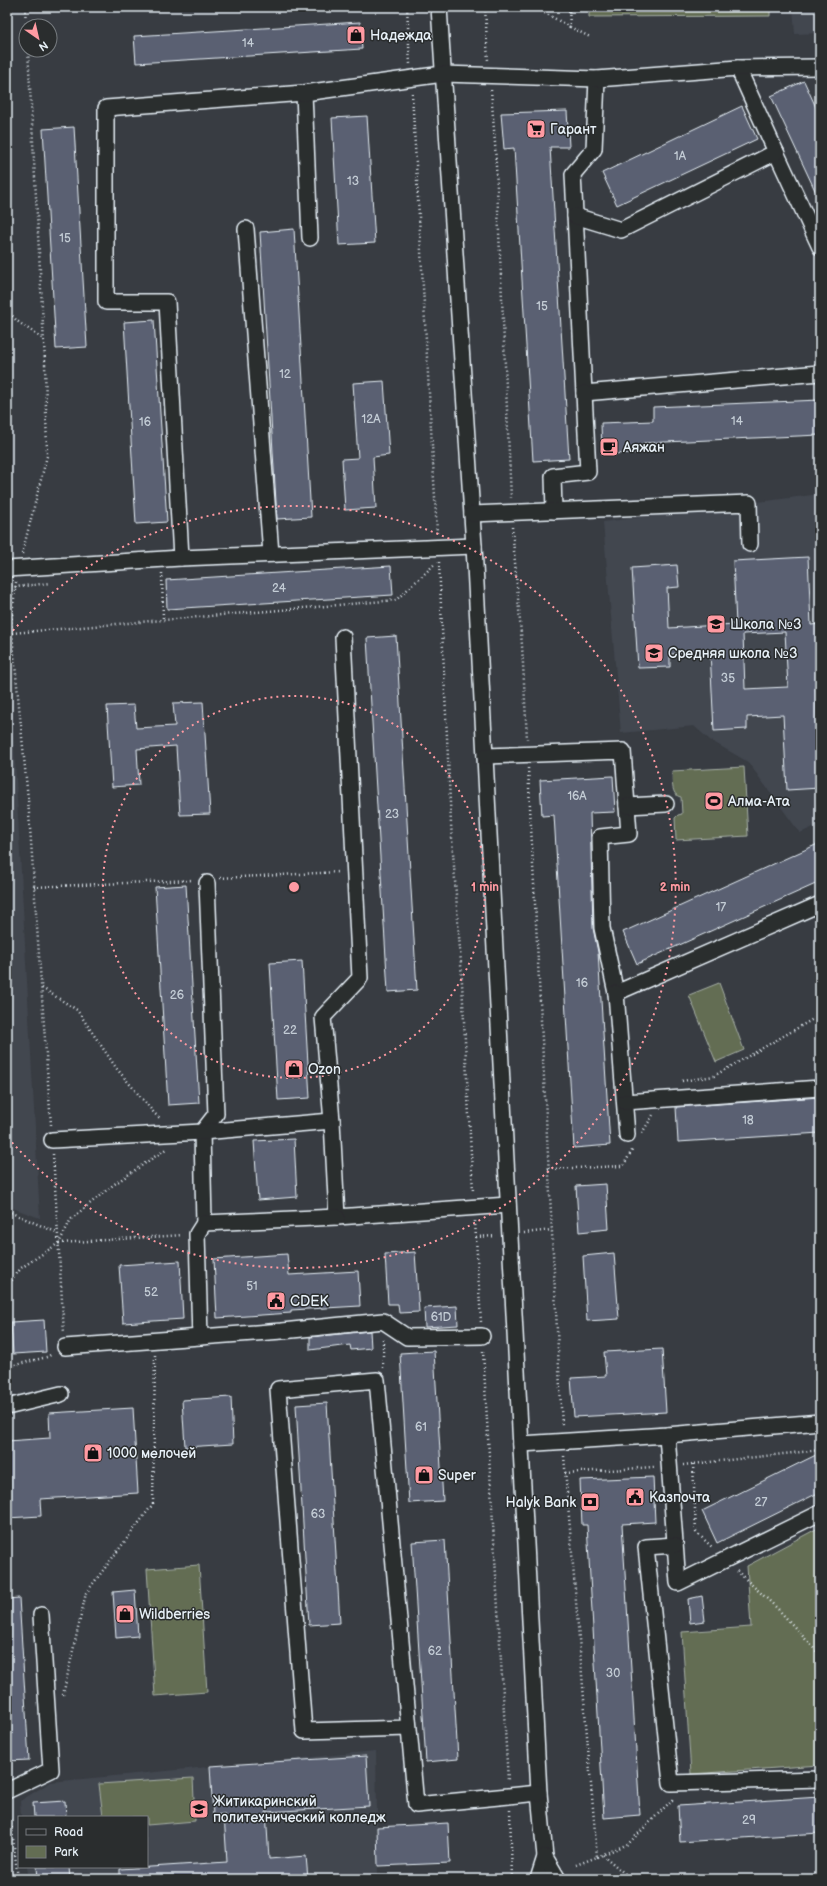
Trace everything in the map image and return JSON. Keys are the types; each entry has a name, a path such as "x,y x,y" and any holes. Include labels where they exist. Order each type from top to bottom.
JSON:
{"street":[{"path":"439,7 474,546 539,1793 545,1857 538,1879"},
{"path":"181,558 166,302 106,302 106,108 304,93 443,74 596,79 738,68 820,67"},
{"path":"738,68 820,247"},
{"path":"554,511 553,476 588,472 573,174 594,149 596,79"},
{"path":"304,93 310,238"},
{"path":"575,216 621,230 776,152"},
{"path":"246,229 271,554"},
{"path":"584,393 820,373"},
{"path":"472,514 749,503 750,544"},
{"path":"13,569 161,566 181,558 271,554 436,556 474,546"},
{"path":"337,1217 332,1121 322,1017 360,978 343,637"},
{"path":"485,756 623,751 630,834 600,837 602,928 616,993 627,1135"},
{"path":"627,806 666,804"},
{"path":"200,1337 202,1132 216,1114 206,883"},
{"path":"616,993 820,904"},
{"path":"625,1102 820,1088"},
{"path":"52,1140 202,1132 332,1121"},
{"path":"200,1228 508,1205"},
{"path":"65,1346 200,1337 382,1321 407,1337 482,1336"},
{"path":"409,1728 304,1731 278,1390 377,1380 409,1728 416,1805 539,1793"},
{"path":"7,1407 61,1394"},
{"path":"521,1444 667,1435 820,1422"},
{"path":"667,1435 678,1583 820,1514"},
{"path":"675,1545 646,1547 671,1783 820,1779"},
{"path":"7,1791 51,1770 41,1616"},
{"path":"545,1857 558,1879"}],"path":[{"path":"25,7 26,18"},
{"path":"407,7 451,824 461,964 474,1208 504,1685 512,1879"},
{"path":"485,7 495,143 512,512 522,645 563,1442 597,1857"},
{"path":"534,7 590,37"},
{"path":"568,7 570,27"},
{"path":"7,1367 47,1357 65,1346 28,799 11,623 15,587 13,569 47,456 43,339 28,58"},
{"path":"7,310 17,321 43,339"},
{"path":"12,633 396,600 436,556"},
{"path":"161,566 163,620"},
{"path":"161,566 170,572"},
{"path":"7,585 15,587"},
{"path":"41,988 77,1010 117,1069 155,1114 182,1133"},
{"path":"59,1243 71,1219 113,1185 170,1147"},
{"path":"7,1211 58,1233"},
{"path":"7,1287 21,1268 59,1243 200,1228"},
{"path":"377,1380 383,1371 382,1321"},
{"path":"62,1697 86,1593 153,1504 155,1340"},
{"path":"565,1473 669,1466 820,1450"},
{"path":"576,1865 628,1844 672,1800"},
{"path":"7,1812 11,1822 18,1879"},
{"path":"603,1855 631,1879"}],"shaded area":[{"path":"793,7 820,7 820,33 795,34"},
{"name":"Школа №3","path":"820,494 820,824 800,833 748,762 710,740 694,726 621,733 603,522"},
{"path":"7,652 9,652 40,1218 7,1206"},
{"name":"Житикаринский политехнический колледж","path":"376,1751 378,1879 29,1879 27,1868 148,1868 148,1816 21,1816 20,1801 51,1782"}],"green space":[{"path":"589,7 770,7 770,16 589,17"},
{"name":"Алма-Ата","path":"744,767 748,836 676,840 675,818 682,814 681,797 677,796 675,793 672,783 672,771"},
{"path":"719,983 744,1050 716,1062 689,995"},
{"path":"820,1527 820,1765 691,1774 682,1632 751,1627 747,1566"},
{"path":"199,1565 207,1692 155,1696 147,1569"},
{"path":"193,1778 195,1821 148,1825 148,1816 103,1816 99,1784"}],"building":[{"path":"360,22 362,49 136,63 134,36"},
{"path":"804,81 820,116 820,201 771,96"},
{"path":"742,106 757,139 617,205 602,173"},
{"path":"567,111 569,147 550,147 569,459 533,461 514,148 504,149 501,113"},
{"path":"367,116 375,243 339,245 332,118"},
{"path":"74,127 87,347 56,349 43,129"},
{"path":"294,229 311,517 277,519 260,232"},
{"path":"154,320 167,522 136,524 124,322"},
{"path":"384,381 389,455 373,457 376,508 345,510 342,459 358,458 353,383"},
{"path":"820,400 820,435 643,443 643,453 602,454 601,423 653,421 653,407"},
{"path":"808,557 811,625 820,624 820,688 816,688 820,788 787,790 783,715 747,717 747,729 714,731 710,651 670,654 670,667 638,668 632,568 677,565 679,587 667,588 669,628 736,624 733,561","holes":["785,632 788,687 745,689 743,634"]},
{"path":"391,566 393,595 167,609 166,580"},
{"path":"396,636 417,990 388,992 367,638"},
{"path":"203,702 210,814 180,815 176,746 137,749 139,785 112,787 107,706 134,705 136,728 175,726 173,703"},
{"path":"613,776 615,812 590,813 593,928 598,952 610,1145 574,1148 554,815 542,816 540,780"},
{"path":"820,843 820,882 637,964 623,932"},
{"path":"186,885 199,1103 168,1105 155,887"},
{"path":"302,961 310,1098 278,1100 270,963"},
{"path":"820,1097 820,1133 678,1142 676,1107"},
{"path":"294,1139 297,1197 258,1200 254,1141"},
{"path":"606,1184 609,1229 579,1232 576,1186"},
{"path":"415,1252 419,1312 399,1313 398,1304 388,1304 385,1254"},
{"path":"614,1253 619,1319 587,1321 583,1256"},
{"path":"287,1254 289,1275 358,1271 360,1306 291,1310 291,1313 217,1318 214,1259"},
{"path":"180,1261 183,1319 123,1323 119,1265"},
{"path":"457,1306 458,1325 425,1327 424,1308"},
{"path":"44,1320 46,1352 13,1354 11,1322"},
{"path":"370,1331 371,1348 351,1350 350,1345 310,1350 310,1337"},
{"path":"662,1349 666,1412 574,1417 571,1378 606,1376 604,1352"},
{"path":"434,1351 443,1501 409,1503 400,1353"},
{"path":"231,1397 233,1444 185,1447 182,1400"},
{"path":"327,1403 340,1623 309,1625 296,1405"},
{"name":"1000 мелочей","path":"133,1408 138,1493 40,1499 41,1516 7,1518 7,1441 50,1438 49,1413"},
{"path":"820,1453 820,1492 717,1543 702,1511"},
{"path":"653,1477 655,1522 622,1524 640,1815 604,1818 587,1525 582,1525 580,1480"},
{"path":"445,1540 458,1759 426,1762 412,1542"},
{"name":"Wildberries","path":"135,1590 138,1636 116,1638 113,1592"},
{"path":"702,1596 705,1621 690,1623 688,1599"},
{"path":"19,1598 29,1760 7,1761 7,1599"},
{"path":"366,1756 369,1806 266,1812 269,1859 306,1856 308,1879 120,1879 120,1869 227,1862 224,1814 213,1815 210,1766"},
{"path":"820,1797 820,1833 680,1842 678,1806"},
{"path":"65,1801 66,1816 34,1816 33,1803"},
{"path":"448,1823 450,1863 378,1866 377,1827"},
{"path":"37,1868 69,1868 70,1879 38,1879"}],"place":[{"name":"Надежда","path":"356,35"},
{"name":"Гарант","path":"536,129"},
{"name":"Аяжан","path":"609,447"},
{"name":"Школа №3","path":"716,624"},
{"name":"Средняя школа №3","path":"654,653"},
{"name":"Алма-Ата","path":"714,801"},
{"name":"Ozon","path":"294,1069"},
{"name":"CDEK","path":"276,1301"},
{"name":"1000 мелочей","path":"93,1453"},
{"name":"Super","path":"424,1475"},
{"name":"Казпочта","path":"635,1497"},
{"name":"Halyk Bank","path":"590,1502"},
{"name":"Wildberries","path":"125,1614"},
{"name":"Житикаринский политехнический колледж","path":"199,1809"}]}
